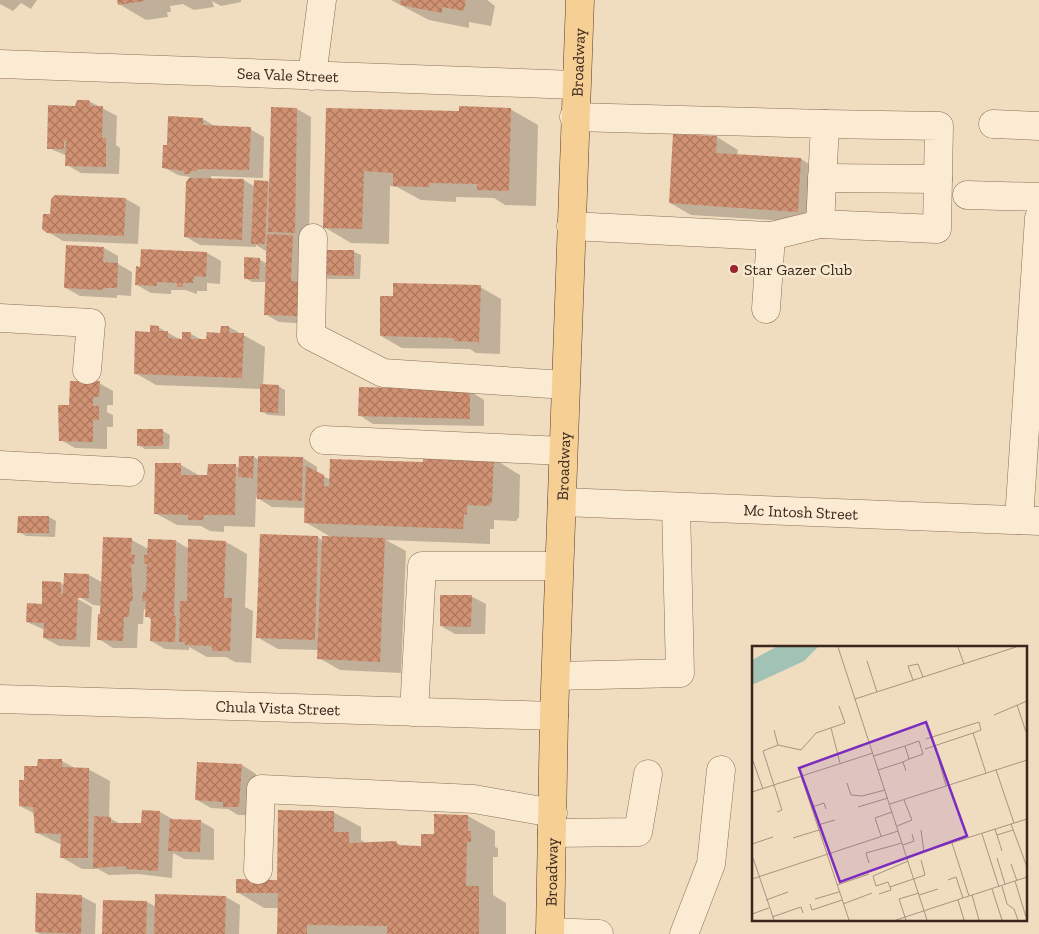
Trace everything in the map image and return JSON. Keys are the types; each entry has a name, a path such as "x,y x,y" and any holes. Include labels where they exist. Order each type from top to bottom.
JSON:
{"main road":[{"name":"Broadway","path":"550,933 554,716 575,85 580,0"}],"street":[{"path":"312,76 322,0"},
{"path":"0,64 0,74"},
{"name":"Sea Vale Street","path":"0,64 575,85"},
{"path":"571,226 771,236 820,224 937,229 939,126 574,116"},
{"path":"820,224 825,124"},
{"path":"993,124 1039,126"},
{"path":"822,178 938,179"},
{"path":"967,194 1039,197"},
{"path":"1029,520 1039,218"},
{"path":"766,308 771,236"},
{"path":"314,238 311,336 382,373 566,385"},
{"path":"0,318 91,323 87,370"},
{"path":"324,440 563,451"},
{"path":"0,465 130,472"},
{"name":"Mc Intosh Street","path":"562,502 1029,520"},
{"path":"556,676 680,673 676,507"},
{"path":"414,712 422,566 559,566"},
{"name":"Chula Vista Street","path":"0,699 554,716"},
{"path":"684,934 711,864 721,770"},
{"path":"258,870 261,789 474,799 552,823 638,832 648,774"},
{"path":"550,933 599,934"}],"building":[{"path":"117,0 144,0 144,1 118,5"},
{"path":"401,0 466,0 464,11 442,7 442,13 400,5"},
{"path":"77,100 89,100 91,106 103,106 102,138 106,138 106,167 65,166 66,140 64,141 64,149 47,149 48,105 75,106"},
{"path":"459,106 511,108 509,191 477,190 477,184 430,183 429,187 393,186 393,173 364,171 362,229 323,228 326,108 459,111"},
{"path":"271,107 297,108 295,233 268,232"},
{"path":"168,116 203,118 203,125 251,127 249,170 197,169 197,171 191,171 190,174 184,174 184,171 162,168 163,145 167,145"},
{"path":"673,134 717,136 716,153 801,158 798,212 669,203"},
{"path":"189,178 244,179 242,240 184,237 186,182"},
{"path":"254,180 268,181 265,244 251,244"},
{"path":"55,195 126,198 124,236 47,233 42,229 43,214 50,214 51,199"},
{"path":"267,234 293,235 291,281 300,282 298,316 264,315"},
{"path":"66,245 104,247 103,262 118,263 117,288 103,288 103,290 64,288"},
{"path":"141,249 207,252 206,277 194,276 193,283 183,283 183,287 177,287 177,283 157,282 157,286 135,285 136,266 140,267"},
{"path":"321,250 354,250 354,276 320,275"},
{"path":"244,257 260,258 259,279 244,279"},
{"path":"393,283 481,285 479,342 454,341 454,338 380,336 380,296 393,296"},
{"path":"150,325 159,326 159,331 168,331 168,338 182,339 182,332 191,332 191,339 206,339 207,332 220,333 221,326 229,326 229,333 244,333 242,378 134,374 135,331 150,332"},
{"path":"70,381 100,381 99,397 93,397 93,406 99,406 99,420 93,420 93,442 59,441 58,405 69,405"},
{"path":"260,384 279,385 278,413 260,412"},
{"path":"359,387 470,390 470,419 358,416"},
{"path":"137,429 163,429 163,446 137,446"},
{"path":"423,455 494,458 492,501 489,506 467,505 467,515 464,514 463,529 304,523 306,466 324,475 324,486 329,487 330,459 423,462"},
{"path":"239,456 254,456 253,478 238,477"},
{"path":"258,456 303,457 302,501 257,499"},
{"path":"155,463 181,463 181,475 207,475 208,464 236,464 235,515 204,515 203,520 188,520 188,515 154,514"},
{"path":"18,516 49,516 49,533 17,533"},
{"path":"260,534 318,536 315,640 256,638"},
{"path":"322,536 385,538 380,662 317,659"},
{"path":"103,537 132,538 131,554 135,555 134,564 131,564 133,601 130,601 129,617 124,617 123,641 97,640"},
{"path":"148,539 176,540 175,642 150,641 151,617 145,617 146,601 142,601 143,592 146,592 147,564 144,564 144,555 147,555"},
{"path":"188,539 226,541 224,598 232,598 230,651 212,651 212,646 185,645 185,642 179,642 180,601 187,601"},
{"path":"64,573 89,574 89,598 78,598 76,640 43,638 44,623 26,622 27,603 42,604 42,581 61,582 61,594 63,594"},
{"path":"440,595 472,595 471,627 440,626"},
{"path":"38,759 62,759 62,767 89,768 88,858 60,858 61,834 35,833 33,807 19,806 19,780 24,780 24,766 37,766"},
{"path":"197,762 242,764 239,807 223,807 223,802 195,800"},
{"path":"142,810 160,811 158,871 126,869 126,866 93,868 94,816 111,817 111,823 141,823"},
{"path":"278,810 334,811 334,832 349,832 349,843 396,841 398,845 421,846 421,834 434,834 434,814 468,815 468,831 471,831 471,842 467,842 466,886 479,886 479,934 387,934 387,926 307,925 307,934 277,934 278,893 236,893 236,879 277,880"},
{"path":"170,819 201,820 200,852 168,851"},
{"path":"36,893 82,895 81,934 35,932"},
{"path":"155,894 226,896 225,934 154,934"},
{"path":"103,900 147,901 146,934 102,934"}],"place":[{"name":"Star Gazer Club","path":"734,269"}]}
